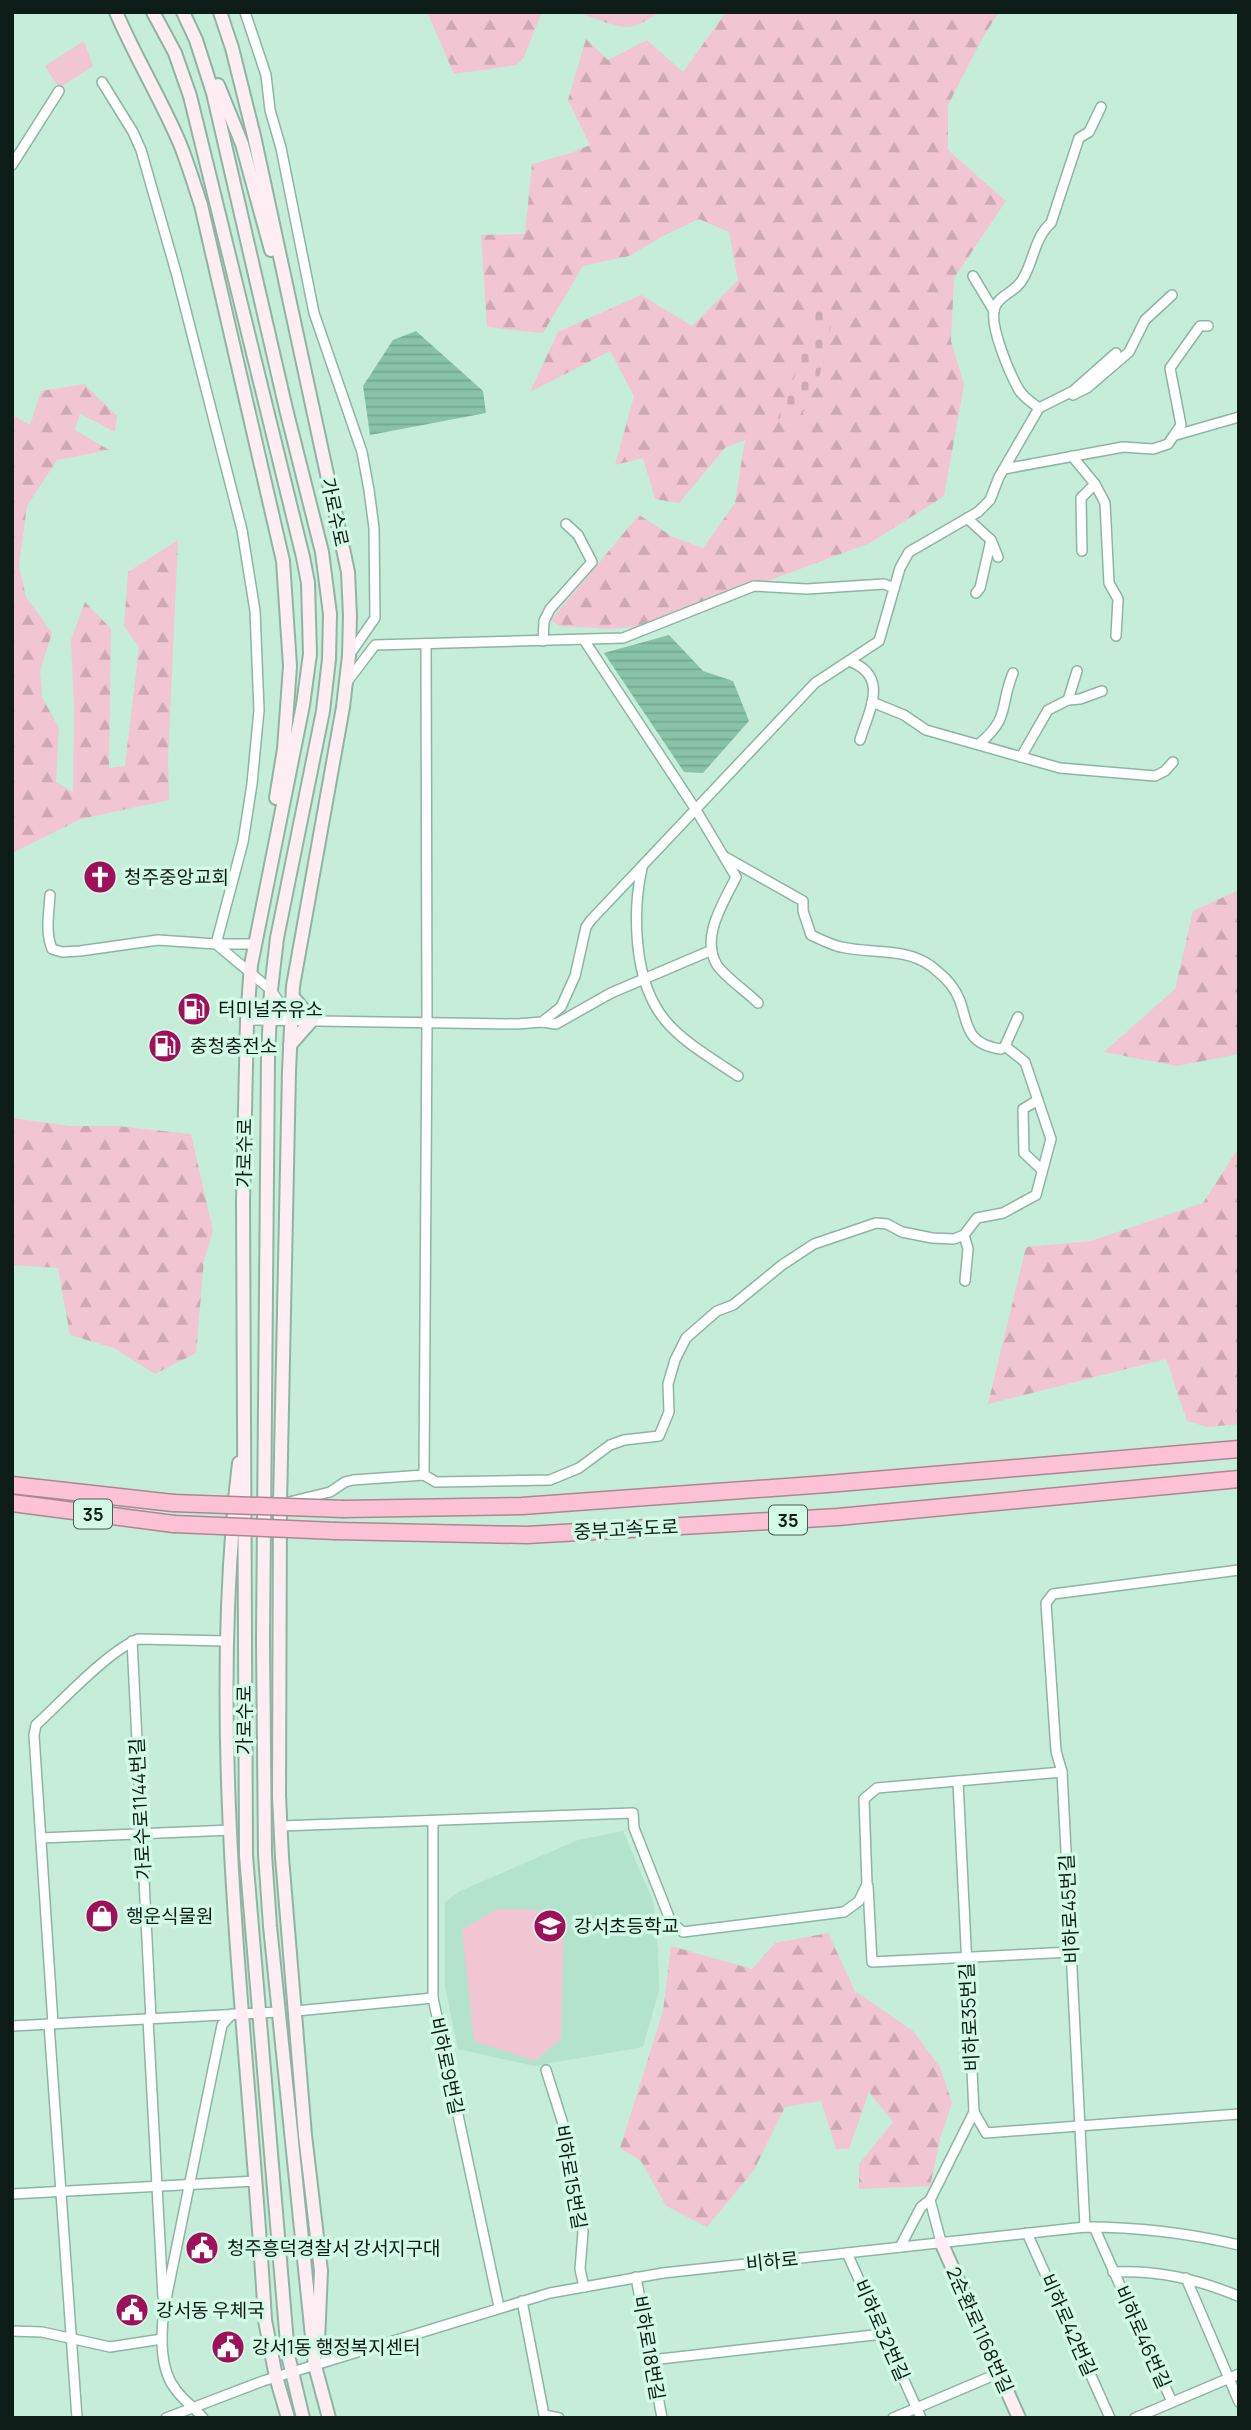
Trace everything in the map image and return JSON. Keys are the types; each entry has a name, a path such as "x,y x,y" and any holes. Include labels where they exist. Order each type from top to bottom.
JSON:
{"highway":[{"name":"중부고속도로","path":"12,1485 173,1503 344,1509 522,1506 827,1484 1239,1448"},
{"name":"중부고속도로","path":"12,1503 174,1524 527,1535 824,1518 1239,1479"}],"main road":[{"name":"가로수로","path":"116,12 190,170 216,269 284,561 290,666 284,749 274,811 272,859"},
{"name":"가로수로","path":"153,12 175,52 194,110 308,583 311,622 307,681 250,971 243,1200 246,1856 292,2373 303,2418"},
{"name":"가로수로","path":"183,12 196,40 213,93 322,552 330,614 329,659 323,711 277,938 271,990 265,1203 263,1782 265,1854 278,2012 315,2366 329,2418"},
{"name":"가로수로","path":"220,12 254,136 288,293 348,572 350,616 346,684 291,1020 280,1504 281,1826 305,2135 321,2271 321,2307 315,2366"},
{"path":"196,40 242,144 272,255 288,293"},
{"path":"290,1045 312,1020 293,998"},
{"path":"245,1410 237,1476 226,1641 238,2014 256,2182 265,2320 276,2377 288,2418"},
{"name":"2순환로1168번길","path":"941,2242 1018,2418"}],"street":[{"path":"245,12 266,75 270,110 281,148 314,313 362,452 369,490 374,528 375,618 349,656"},
{"path":"102,82 133,132 153,191 242,530 255,611 259,710 251,795 243,842 216,944"},
{"path":"12,165 59,90"},
{"path":"993,311 996,303 1005,295 1013,293 1025,276 1042,231 1051,223 1079,138 1088,132 1101,107"},
{"path":"973,276 993,311 1007,365 1020,390 1039,408"},
{"path":"1064,395 1079,393 1129,352 1144,320 1172,295"},
{"path":"1004,469 1123,447 1153,449 1168,444 1181,425 1170,368 1200,326 1208,326"},
{"path":"542,1022 561,1007 575,976 586,927 815,683 879,641 900,568 908,552 978,512 990,500 1004,469 1039,408 1073,391 1116,353"},
{"path":"1174,436 1239,417"},
{"path":"1072,456 1095,484 1105,503 1109,583 1118,598 1116,636"},
{"path":"1082,551 1081,498 1095,484"},
{"path":"967,518 991,540 998,557"},
{"path":"543,641 544,621 550,609 592,562 578,536 566,524"},
{"path":"976,593 980,588 991,540"},
{"path":"346,684 375,645 623,638 754,586 807,589 884,584 894,588"},
{"path":"584,640 696,810 736,877 714,923 712,950 718,966 758,1003"},
{"path":"424,1475 426,644"},
{"path":"849,661 860,665 871,676 875,687 859,740"},
{"path":"1068,700 1077,671"},
{"path":"979,744 994,732 999,724 1013,673"},
{"path":"1021,757 1048,710 1068,700 1080,699 1102,691"},
{"path":"872,702 904,715 926,730 1060,768 1155,776 1165,771 1172,762"},
{"path":"724,856 803,901 803,911 811,935 840,947 901,954 919,959 931,967 952,985 968,1031 978,1041 1001,1049 1005,1046 1018,1017"},
{"path":"642,866 636,893 635,916 643,981 650,999 678,1034 738,1076"},
{"path":"50,895 48,940 52,949 62,952 158,940 255,944"},
{"path":"216,944 271,990 291,1020"},
{"path":"247,1020 556,1024 611,993 712,950"},
{"path":"280,1504 330,1492 353,1480 424,1475 436,1482 551,1480 579,1468 610,1445 624,1440 659,1436 669,1412 668,1384 675,1360 686,1338 717,1311 733,1305 782,1265 814,1244 876,1223 887,1224 902,1232 954,1239 964,1235 977,1218 1003,1213 1036,1195 1051,1139 1024,1062 1005,1046"},
{"path":"1038,1100 1023,1110 1024,1153 1042,1170"},
{"path":"964,1235 968,1249 965,1281"},
{"name":"비하로45번길","path":"1089,2227 1080,2125 1062,1772 1056,1751 1046,1603 1053,1594 1239,1570"},
{"path":"77,2418 34,1735 36,1725 115,1652 132,1641 226,1641"},
{"name":"가로수로1144번길","path":"132,1641 164,2309"},
{"path":"1062,1772 877,1788 864,1799 867,1884 872,1962 1071,1952"},
{"name":"비하로35번길","path":"900,2247 921,2207 930,2200 974,2112 958,1781"},
{"path":"281,1826 633,1813 635,1828 671,1922 683,1932 844,1912 859,1901 867,1884"},
{"name":"비하로9번길","path":"433,1821 433,1998 499,2307"},
{"path":"41,1838 231,1830"},
{"path":"296,2011 433,1998"},
{"path":"12,2026 278,2012"},
{"path":"204,2418 176,2392 169,2377 162,2339 164,2309 222,2025 238,2014"},
{"name":"비하로15번길","path":"546,2070 564,2127 579,2199 583,2232 580,2269 584,2287"},
{"path":"974,2112 986,2133 1239,2113"},
{"path":"12,2194 256,2182"},
{"path":"930,2200 941,2242"},
{"name":"비하로","path":"166,2418 276,2377 499,2307 636,2277 1089,2227 1131,2227 1239,2245"},
{"name":"비하로46번길","path":"1089,2227 1114,2272 1172,2402"},
{"name":"비하로42번길","path":"1027,2233 1110,2418"},
{"name":"비하로32번길","path":"847,2253 921,2418"},
{"name":"비하로46번길","path":"1114,2272 1145,2271 1186,2278 1239,2296"},
{"name":"비하로18번길","path":"636,2277 662,2418"},
{"path":"1186,2278 1239,2402"},
{"path":"522,2301 544,2416 559,2418"},
{"path":"12,2331 42,2332 110,2347 162,2339"},
{"path":"651,2360 883,2334"},
{"path":"893,2418 999,2373"},
{"path":"1135,2418 1239,2374"}],"shaded area":[{"path":"416,331 483,391 486,413 370,435 363,386 393,340"},
{"path":"669,635 703,671 733,681 749,721 703,773 684,772 604,653"},
{"name":"강서초등학교","path":"623,1831 653,1901 658,1950 659,1990 643,2047 534,2066 458,2049 445,1986 445,1902 460,1891 578,1840"}],"green space":[{"path":"427,12 542,12 524,57 517,65 454,74"},
{"path":"573,12 660,12 641,23 627,27"},
{"path":"726,12 999,12 948,105 948,150 1006,201 954,278 951,341 964,385 944,496 870,543 658,625 610,629 559,626 551,620 639,515 673,537 703,548 735,503 745,440 725,448 679,503 655,499 643,458 615,465 634,396 610,351 530,392 558,332 641,295 692,326 738,280 729,232 699,219 629,256 583,266 543,333 487,327 481,235 525,234 532,164 590,145 568,100 586,39 608,60 647,40 683,72"},
{"path":"84,41 93,66 59,88 45,66"},
{"path":"818,304 828,306 834,312 820,374 807,408 794,420 777,420 796,373"},
{"path":"84,384 117,416 115,432 80,414 75,430 109,450 57,460 27,506 19,566 26,597 52,633 40,671 42,697 59,728 56,782 73,792 74,708 71,640 85,602 111,629 109,768 125,766 139,647 124,626 128,572 178,540 168,759 169,800 81,819 12,853 12,415 30,425 41,391"},
{"path":"1239,890 1239,1054 1177,1066 1104,1052 1175,989 1193,911"},
{"path":"12,1118 70,1126 117,1126 191,1134 213,1231 204,1260 196,1353 155,1374 114,1348 70,1335 58,1268 12,1265"},
{"path":"1239,1147 1239,1424 1207,1427 1187,1421 1166,1359 988,1404 1026,1247 1091,1241 1203,1203"},
{"path":"498,1909 555,1910 564,1917 561,2039 535,2061 474,2041 462,1929"},
{"path":"828,1933 855,1991 913,2031 940,2067 952,2103 940,2139 930,2186 859,2189 859,2164 893,2122 869,2092 849,2149 836,2149 821,2101 785,2107 754,2170 707,2227 666,2206 641,2161 620,2148 663,2011 671,1946 752,1969 775,1943"}],"place":[{"name":"청주중앙교회","path":"100,877"},
{"name":"터미널주유소","path":"194,1009"},
{"name":"충청충전소","path":"165,1046"},
{"name":"행운식물원","path":"102,1916"},
{"name":"강서초등학교","path":"550,1926"},
{"name":"청주흥덕경찰서 강서지구대","path":"202,2248"},
{"name":"강서동 우체국","path":"132,2310"},
{"name":"강서1동 행정복지센터","path":"228,2347"}]}
